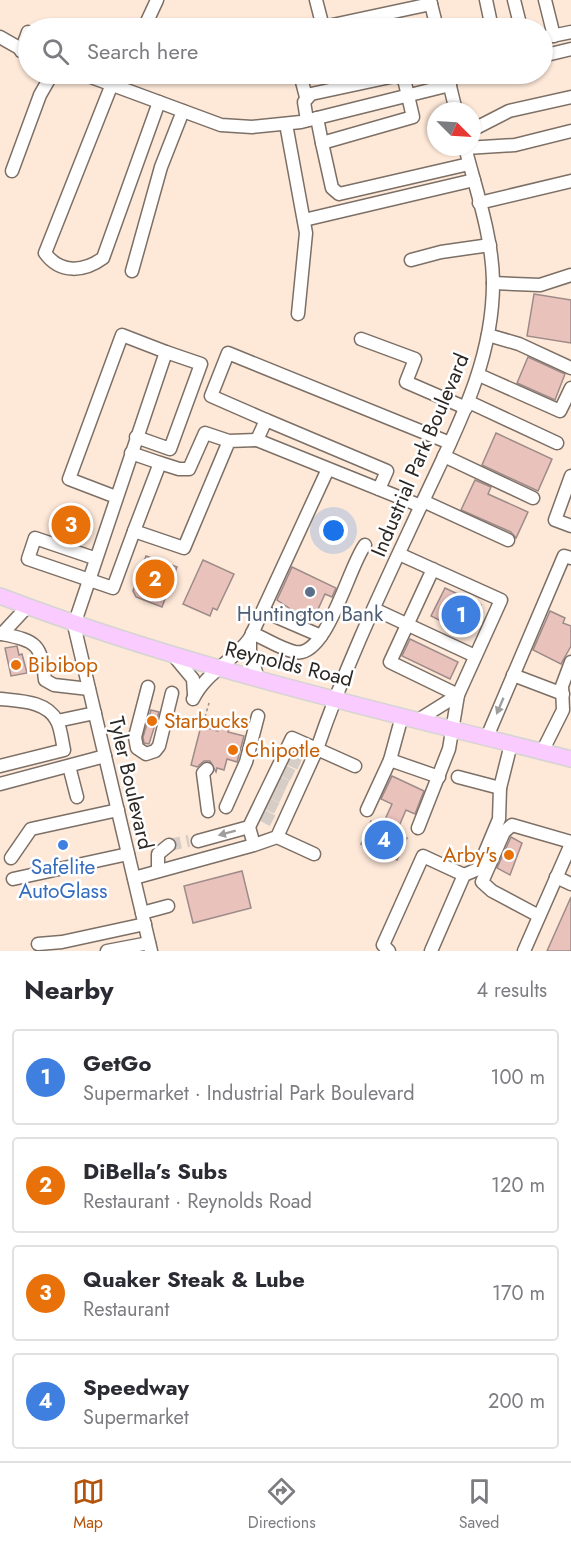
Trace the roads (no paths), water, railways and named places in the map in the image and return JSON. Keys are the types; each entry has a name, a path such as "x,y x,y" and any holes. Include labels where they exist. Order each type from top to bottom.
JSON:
{"main road":[{"name":"Reynolds Road","path":"0,596 74,624 220,669 571,759"}],"street":[{"path":"149,18 157,0"},
{"path":"316,0 321,18"},
{"path":"486,0 490,18"},
{"path":"514,0 518,18"},
{"path":"545,0 546,18"},
{"path":"362,18 431,2 435,18"},
{"path":"553,36 571,32"},
{"path":"1,41 18,49"},
{"path":"553,54 571,49"},
{"path":"12,171 40,95 46,84"},
{"path":"110,84 45,253 58,266 74,270 90,267 103,258 159,102"},
{"path":"116,84 220,125 252,127 312,119 408,95 436,84"},
{"path":"303,84 306,97 304,108 312,119 322,143 332,188 339,194 469,164"},
{"path":"306,97 361,84"},
{"path":"322,143 413,117 405,84"},
{"path":"450,84 454,102"},
{"path":"481,125 509,111 571,97"},
{"path":"132,271 161,167 183,111"},
{"path":"286,124 304,220 305,258 298,314"},
{"path":"481,147 515,145 571,131"},
{"name":"Industrial Park Boulevard","path":"277,837 289,801 305,766 317,749 334,698 479,375 488,335 493,283 490,245 467,156"},
{"path":"304,220 474,180"},
{"path":"479,203 571,181"},
{"path":"411,260 441,252 490,245"},
{"path":"493,283 540,285 571,275"},
{"path":"116,497 69,479 122,335 201,364 170,449 136,438"},
{"path":"488,335 519,344 571,368"},
{"path":"362,339 415,359 406,382 557,443"},
{"path":"74,624 94,558 166,352"},
{"path":"379,489 387,471 211,396 228,353 450,443"},
{"path":"479,375 560,411 571,388"},
{"path":"257,440 266,420"},
{"path":"131,453 179,470 189,469 204,433 229,441 257,440 508,540"},
{"path":"134,531 184,548 229,441"},
{"path":"444,456 533,498"},
{"path":"94,558 35,538 28,559 113,588 160,463"},
{"path":"173,655 193,679 193,699 205,679 240,652 251,636 328,469"},
{"path":"571,476 555,520 571,526"},
{"path":"251,636 295,652 309,650 321,636 345,590 351,569 365,545"},
{"path":"399,554 501,600 458,695 449,749 418,828"},
{"path":"487,737 564,556 571,558"},
{"path":"433,569 390,662 458,695"},
{"path":"27,606 1,630 38,646 43,657 45,680 54,685 89,689"},
{"path":"374,609 474,656"},
{"path":"263,611 321,636"},
{"name":"Tyler Boulevard","path":"74,624 150,947"},
{"path":"251,636 250,651 258,679"},
{"path":"542,752 563,710 562,686 571,662"},
{"path":"513,675 563,694"},
{"path":"148,687 135,737 137,748 147,754 155,752 159,746 172,693"},
{"path":"418,720 458,695"},
{"path":"0,698 38,705 57,721 64,750 0,766"},
{"path":"57,721 95,713"},
{"path":"226,807 246,762 258,716"},
{"path":"367,810 390,760 402,716"},
{"path":"254,845 249,827 286,757 292,738 355,766"},
{"path":"431,951 464,875 478,869 499,819 500,788 511,744"},
{"path":"0,784 105,756"},
{"path":"390,760 439,777"},
{"path":"69,766 76,797"},
{"path":"207,769 203,773 208,812"},
{"path":"458,777 500,788"},
{"path":"11,858 31,829 118,810"},
{"path":"524,951 571,843 512,825 504,832 482,882 492,891 539,916"},
{"path":"202,859 197,841 249,827"},
{"path":"134,878 277,837 314,854"},
{"path":"158,872 158,854 169,845"},
{"path":"13,879 128,854"},
{"path":"389,951 383,945 423,856 464,875"},
{"path":"556,877 571,884"},
{"path":"38,944 62,942 143,919 168,906"},
{"path":"107,951 150,947"}],"tunnel":[{"path":"289,759 302,765"},
{"path":"282,770 296,777"},
{"path":"276,781 291,788"},
{"path":"271,792 286,799"},
{"path":"266,803 280,810"},
{"path":"262,815 275,822"},
{"path":"169,845 189,841"}],"place":[{"name":"Quaker Steak & Lube","path":"71,525"},
{"name":"DiBella’s Subs","path":"155,579"},
{"name":"Huntington Bank","path":"310,592"},
{"name":"GetGo","path":"461,615"},
{"name":"Bibibop","path":"16,665"},
{"name":"Starbucks","path":"152,721"},
{"name":"Chipotle","path":"233,750"},
{"name":"Speedway","path":"384,840"},
{"name":"Safelite AutoGlass","path":"63,845"},
{"name":"Arby's","path":"509,855"}]}
